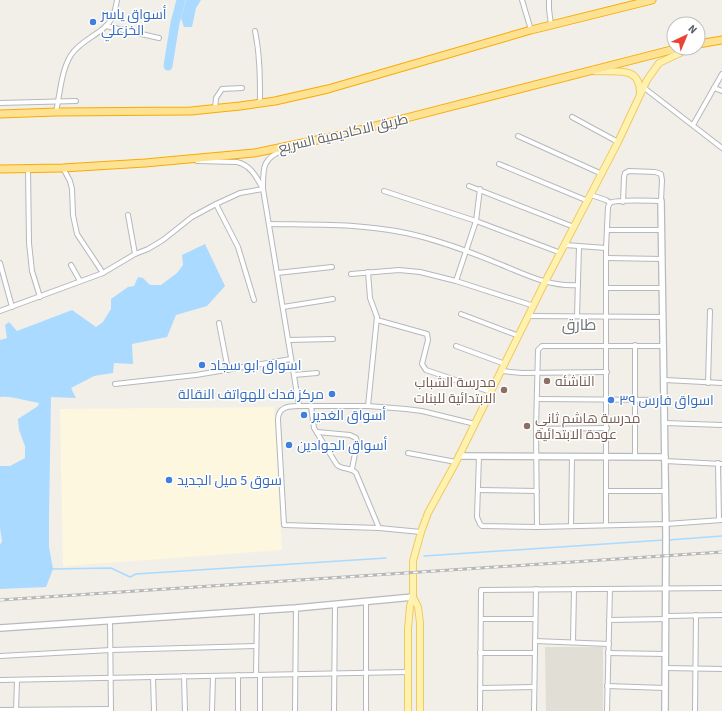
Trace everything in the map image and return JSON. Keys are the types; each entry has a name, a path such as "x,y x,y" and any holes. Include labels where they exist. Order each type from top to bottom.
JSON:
{"highway":[{"path":"0,114 190,111 293,98 531,30 652,0"},
{"path":"706,43 722,40"},
{"name":"طريق الاكاديمية السريع","path":"0,169 63,168 254,153 305,142 594,71 666,52"}],"main road":[{"path":"408,711 408,621 413,597 413,561 428,513 456,462 528,316 590,198 651,72 659,63 674,56"},
{"path":"594,71 622,71 630,73 638,81 640,96"},
{"path":"413,597 418,607 419,615 420,711"}],"street":[{"path":"56,112 66,66 70,56 77,47 106,26 112,19 117,0"},
{"path":"522,0 531,30"},
{"path":"549,0 551,25"},
{"path":"106,26 159,38"},
{"path":"255,31 259,47 260,103"},
{"path":"693,125 722,74"},
{"path":"644,87 722,148"},
{"path":"215,109 216,98 222,90 242,88"},
{"path":"714,88 722,91"},
{"path":"0,103 76,101"},
{"path":"572,117 618,142"},
{"path":"518,136 602,174"},
{"path":"299,406 263,189 263,169 267,160 277,152 305,142"},
{"path":"178,160 242,163 251,169 263,189"},
{"path":"499,164 590,198 606,200 610,203"},
{"path":"28,168 29,243 32,271 40,297"},
{"path":"63,168 70,181 72,189 73,215 77,234 103,273"},
{"path":"623,202 625,173 629,171 655,172 661,174 666,491 665,711"},
{"path":"469,186 574,227"},
{"path":"0,311 103,273 135,254 148,249 163,240 192,217 216,204 240,193 263,189"},
{"path":"456,281 476,221 480,190"},
{"path":"384,191 476,221 560,253"},
{"path":"610,203 613,201 661,201"},
{"path":"606,525 606,248 608,207 610,203"},
{"path":"216,204 238,247 254,300"},
{"path":"128,216 135,254"},
{"path":"269,224 347,225 423,236 467,251 546,282 578,286"},
{"path":"607,230 662,230"},
{"path":"565,246 606,248"},
{"path":"577,316 579,247"},
{"path":"607,258 662,259"},
{"path":"0,263 12,307"},
{"path":"71,266 80,281"},
{"path":"277,273 332,267"},
{"path":"351,274 412,271 456,281 534,306"},
{"path":"368,272 370,298 377,320 368,406"},
{"path":"607,288 663,288"},
{"path":"283,308 333,298"},
{"path":"708,383 710,311"},
{"path":"461,314 519,336"},
{"path":"528,316 663,317"},
{"path":"377,320 427,334 428,340 422,364 426,370 491,392"},
{"path":"218,323 228,370"},
{"path":"288,340 333,339"},
{"path":"635,345 635,457"},
{"path":"456,346 505,364"},
{"path":"536,527 538,350 542,346 664,346"},
{"path":"115,384 196,375 291,359"},
{"path":"501,371 516,373 606,372"},
{"path":"294,375 317,373"},
{"path":"665,380 722,383"},
{"path":"537,400 664,400"},
{"path":"421,532 379,528 284,526 278,415 284,408 299,406 368,406 422,411 475,424"},
{"path":"311,406 313,425 316,432 337,465 341,468 352,469 356,473 379,528"},
{"path":"665,423 722,425"},
{"path":"536,429 607,428"},
{"path":"316,432 350,435 356,438 357,443 352,469"},
{"path":"408,452 456,462"},
{"path":"459,456 479,456 536,456 572,456 635,457 720,464 720,520 666,524 536,527 486,526 480,524 477,517 479,456"},
{"path":"572,456 572,526"},
{"path":"478,490 537,491"},
{"path":"607,491 666,491"},
{"path":"480,711 481,590 722,588"},
{"path":"534,711 536,589"},
{"path":"573,642 574,589"},
{"path":"607,711 610,589"},
{"path":"0,628 336,605 413,597"},
{"path":"366,602 366,711"},
{"path":"334,711 336,605"},
{"path":"294,711 296,608"},
{"path":"257,610 256,646 260,711"},
{"path":"609,620 722,615"},
{"path":"695,711 696,616"},
{"path":"481,619 535,619"},
{"path":"0,710 111,710 110,620"},
{"path":"535,641 609,644"},
{"path":"0,656 111,650 256,646"},
{"path":"480,653 535,653"},
{"path":"608,653 665,654"},
{"path":"665,668 722,669"},
{"path":"0,680 408,672"},
{"path":"238,675 238,711"},
{"path":"184,676 184,711"},
{"path":"212,711 213,676"},
{"path":"153,677 154,711"},
{"path":"16,710 17,680"},
{"path":"608,686 665,688"},
{"path":"480,688 534,687"}],"shaded area":[{"name":"سوق 5 ميل الجديد","path":"274,407 282,550 63,566 60,409"},
{"path":"545,647 603,647 603,711 546,711"}],"water":[{"path":"186,0 201,0 196,8 192,27 184,27 181,18"},
{"path":"205,244 225,286 207,306 176,315 167,337 132,344 133,364 114,363 113,373 94,376 71,388 76,398 51,397 49,547 53,569 46,587 0,589 0,545 2,541 0,528 0,466 10,466 25,458 25,446 19,430 18,419 38,406 39,403 15,398 0,397 0,340 7,338 5,325 9,322 17,331 72,310 96,327 103,322 111,309 111,299 128,287 134,286 138,277 143,278 150,285 161,285 177,273 183,265 182,255"}],"waterway":[{"path":"168,66 175,23 181,0"},
{"path":"668,540 722,536"},
{"path":"424,556 664,540"},
{"path":"53,569 111,568 130,577 136,574 386,558"}],"railway":[{"path":"0,600 722,552"}],"place":[{"name":"أسواق ياسر الخزعلي","path":"93,22"},
{"name":"اسواق ابو سجاد","path":"202,365"},
{"name":"الناشئه","path":"547,381"},
{"name":"مدرسة الشباب الابتدائية للبنات","path":"504,390"},
{"name":"مركز فدك للهواتف النقالة","path":"332,394"},
{"name":"اسواق فارس ٣٩","path":"611,400"},
{"name":"أسواق الغدير","path":"304,415"},
{"name":"مدرسة هاشم ثاني عودة الابتدائية","path":"527,426"},
{"name":"أسواق الجوادين","path":"289,445"},
{"name":"سوق 5 ميل الجديد","path":"169,480"}],"district":[{"name":"طارق","path":"579,324"}]}
